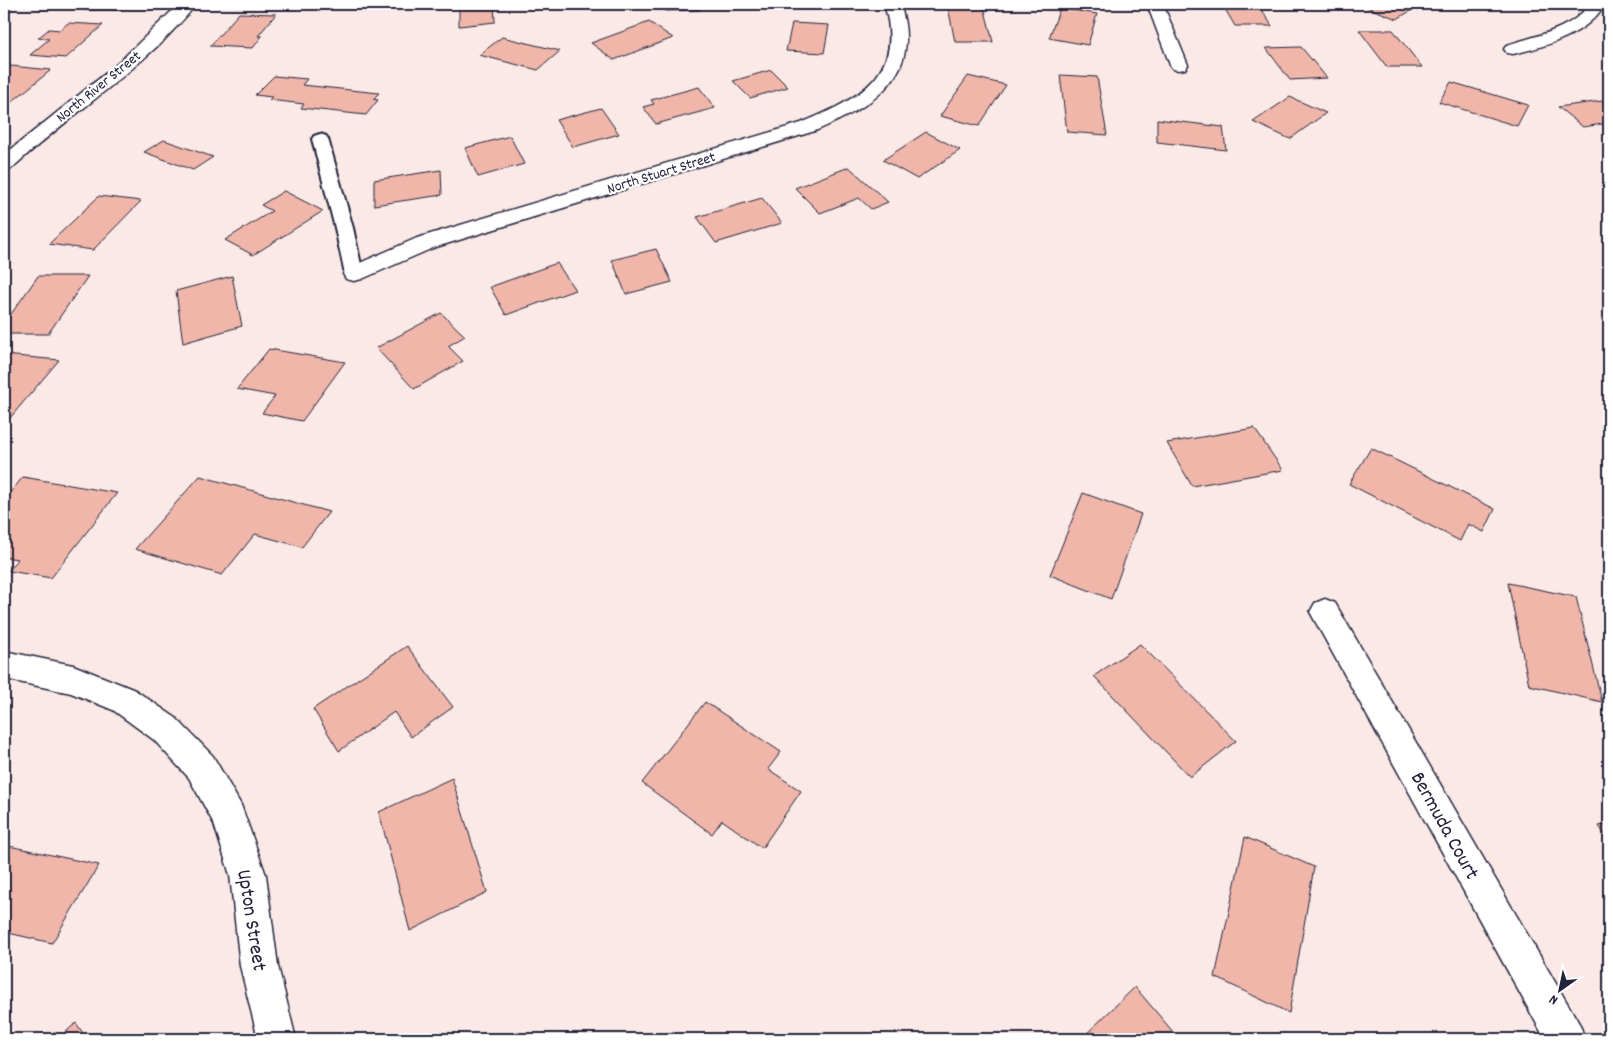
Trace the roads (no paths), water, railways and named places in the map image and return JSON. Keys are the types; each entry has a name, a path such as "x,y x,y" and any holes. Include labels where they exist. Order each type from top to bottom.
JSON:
{"street":[{"name":"North River Street","path":"4,165 46,127 136,56 188,4"},
{"name":"North Stuart Street","path":"354,274 425,243 808,127 835,116 860,102 877,88 890,69 898,51 899,34 892,4"},
{"path":"1155,4 1179,65"},
{"path":"1513,49 1578,25 1590,15 1597,4"},
{"name":"Bermuda Court","path":"1325,612 1566,1039"},
{"name":"Upton Street","path":"4,665 73,679 124,700 165,729 201,767 229,817 248,875 259,966 277,1039"}],"lane":[{"path":"320,139 344,228 354,274"}]}
